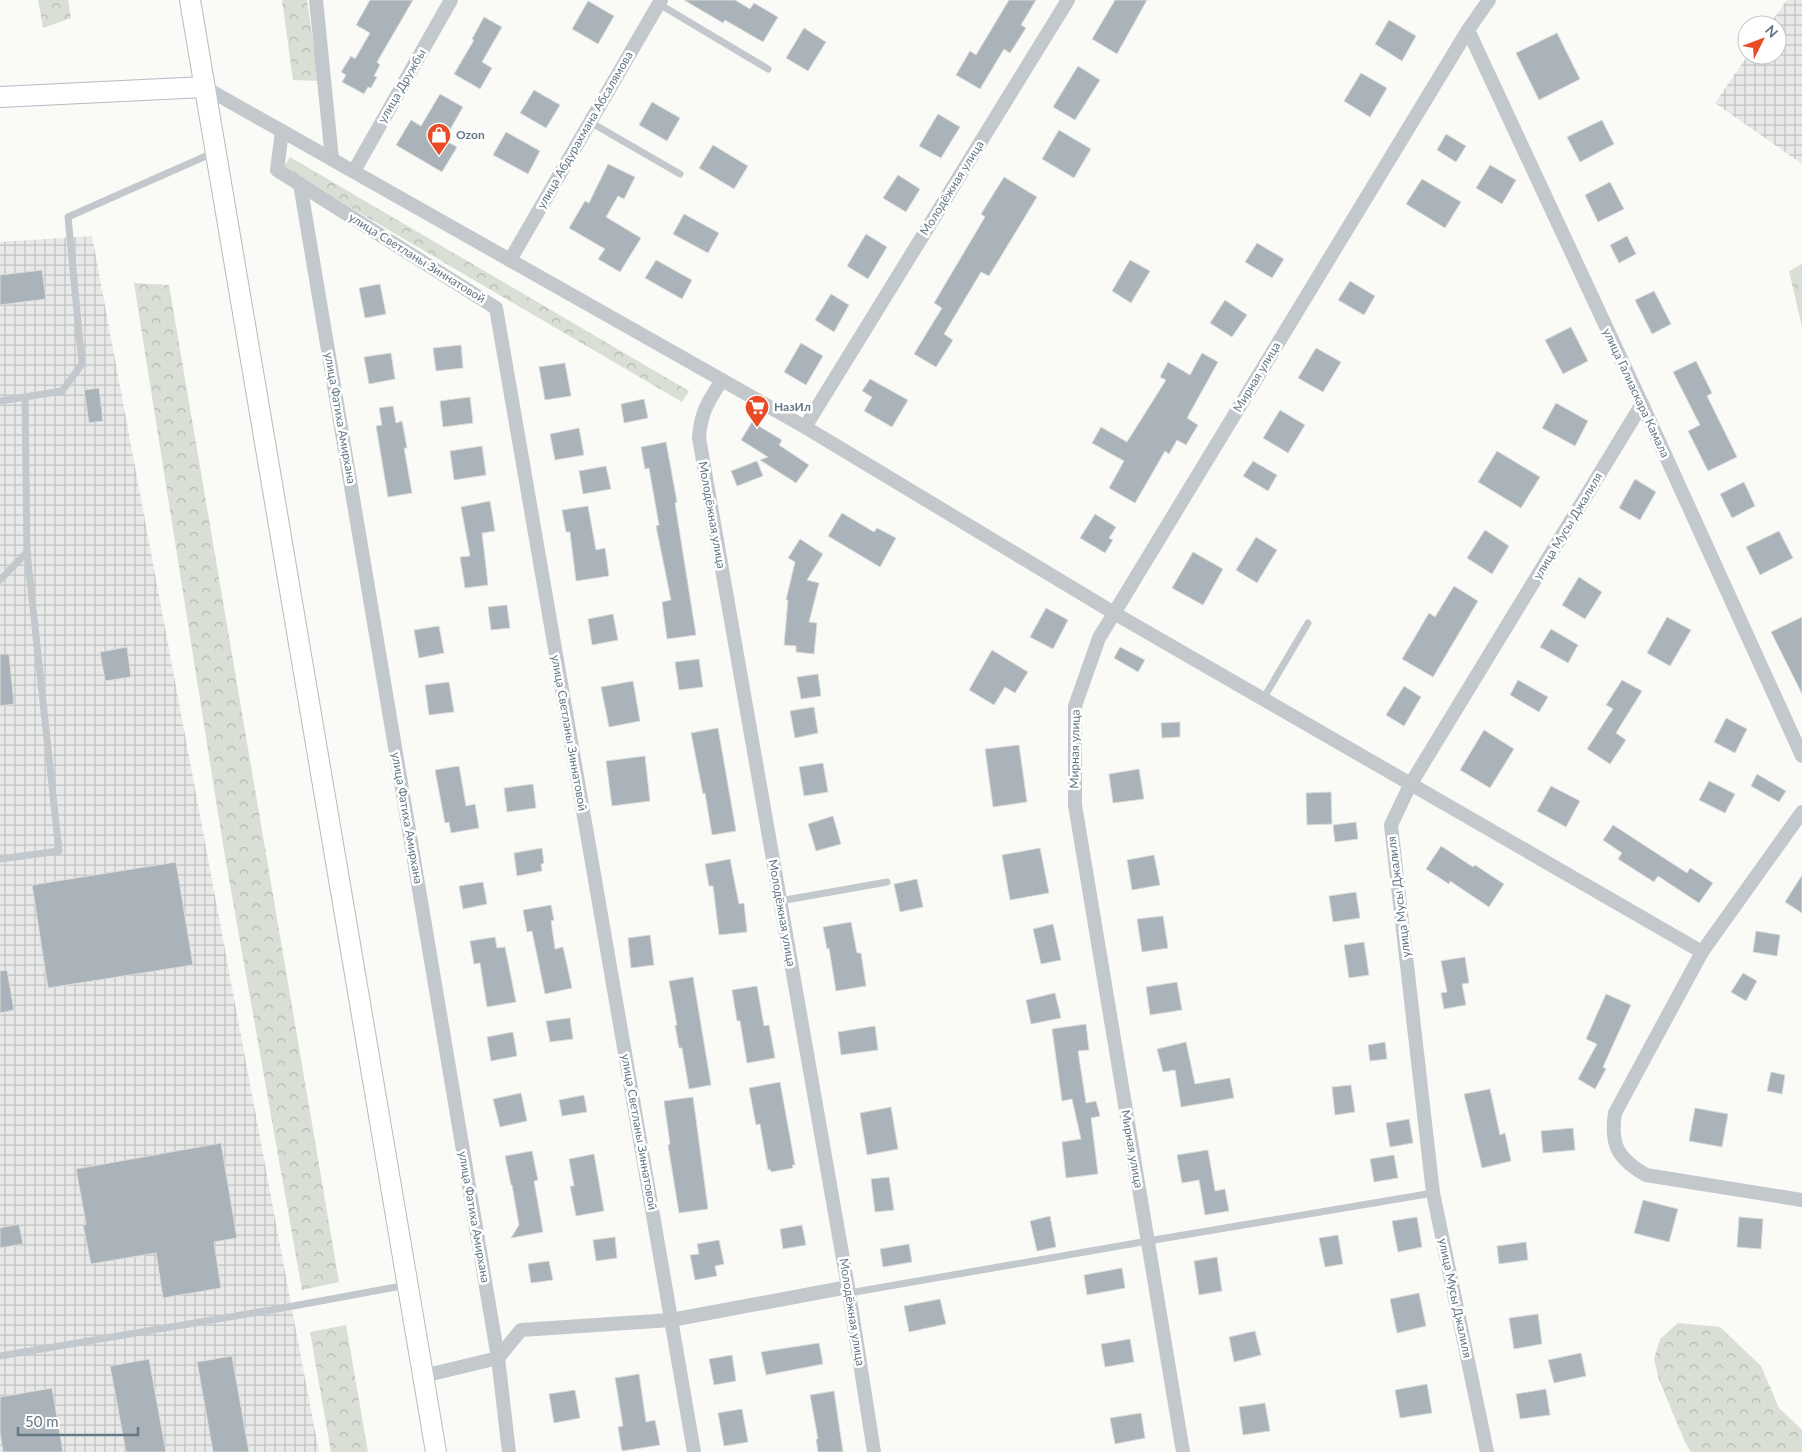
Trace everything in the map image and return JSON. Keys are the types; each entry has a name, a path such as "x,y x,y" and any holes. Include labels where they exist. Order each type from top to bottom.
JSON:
{"street":[{"path":"190,0 436,1452"},
{"path":"316,0 332,159"},
{"name":"улица Дружбы","path":"354,171 451,0"},
{"name":"Молодёжная улица","path":"805,427 1068,0"},
{"name":"Мирная улица","path":"1183,1452 1075,805 1075,706 1099,638 1468,30 1489,0"},
{"name":"улица Абдурахмана Абсалямова","path":"510,260 660,2"},
{"name":"улица Галиаскара Камала","path":"1468,30 1642,404 1802,756"},
{"path":"0,97 204,87 805,427 1114,614 1702,952"},
{"name":"улица Светланы Зиннатовой","path":"282,131 277,170 496,308 694,1452"},
{"name":"улица Фатиха Амирхана","path":"300,184 498,1358 508,1452"},
{"name":"Молодёжная улица","path":"722,380 707,404 700,420 699,438 848,1290 874,1452"},
{"name":"улица Мусы Джалиля","path":"1487,1452 1433,1194 1391,825 1410,785 1642,404"},
{"path":"1801,1200 1646,1175 1630,1166 1618,1151 1612,1130 1615,1113 1702,952 1802,812"},
{"path":"423,1376 498,1358 522,1330 671,1320 848,1290"}],"lane":[{"path":"660,2 768,68"},
{"path":"590,122 680,174"},
{"path":"0,401 62,391 82,364 68,216 215,152"},
{"path":"0,859 59,851 27,552 26,397"},
{"path":"0,580 27,552"},
{"path":"1262,699 1308,623"},
{"path":"780,902 887,882"},
{"path":"848,1290 1433,1194"},
{"path":"0,1356 407,1285"}],"shaded area":[{"path":"1787,0 1802,0 1802,164 1715,103 1741,65 1787,65 1787,15 1776,15"},
{"path":"92,236 319,1452 0,1452 0,242"}],"green space":[{"path":"38,0 68,0 71,18 43,28"},
{"path":"282,0 307,0 319,81 293,80"},
{"path":"290,157 689,391 682,402 283,168"},
{"path":"1802,264 1802,327 1789,271"},
{"path":"134,283 169,285 339,1282 302,1290 224,851"},
{"path":"1678,1323 1720,1327 1761,1366 1779,1408 1802,1430 1802,1452 1691,1452 1659,1380 1654,1359 1660,1339"},
{"path":"346,1325 368,1452 331,1452 310,1332"}],"building":[{"path":"370,0 413,0 377,62 380,65 374,76 377,77 371,88 368,87 364,94 342,82 346,75 341,72 351,56 355,59 370,33 356,25"},
{"path":"684,0 735,0 750,9 754,3 778,17 763,42 725,20 723,23"},
{"path":"1009,0 1036,0 1021,25 1026,28 1010,53 1004,49 980,89 956,75 970,51 976,55"},
{"path":"1115,0 1147,0 1117,54 1092,39"},
{"path":"588,1 614,16 598,44 572,29"},
{"path":"484,17 502,27 482,62 492,68 480,89 454,74 474,40 472,39"},
{"path":"1389,20 1416,36 1402,61 1375,44"},
{"path":"804,28 826,42 808,71 786,58"},
{"path":"1557,33 1580,79 1539,100 1516,53"},
{"path":"1078,66 1100,80 1075,120 1053,107"},
{"path":"1361,73 1387,88 1370,117 1344,101"},
{"path":"534,90 560,105 546,128 520,113"},
{"path":"440,94 463,107 444,140 457,147 442,172 396,145 411,120 421,126"},
{"path":"652,102 680,118 667,141 639,125"},
{"path":"938,114 960,127 941,158 919,146"},
{"path":"1602,120 1614,144 1580,162 1567,137"},
{"path":"1059,130 1091,149 1074,178 1042,159"},
{"path":"506,132 540,151 528,174 493,155"},
{"path":"1446,134 1466,146 1456,162 1437,150"},
{"path":"713,145 748,166 734,189 699,168"},
{"path":"608,164 635,177 624,199 618,196 606,217 641,238 620,272 598,259 605,249 569,228 585,201 589,203"},
{"path":"1490,165 1516,180 1502,204 1476,188"},
{"path":"898,175 920,189 906,212 883,198"},
{"path":"1004,177 1037,197 989,276 981,272 944,334 953,340 936,367 914,354 942,308 934,303 985,217 981,214"},
{"path":"1422,179 1461,202 1445,228 1406,204"},
{"path":"1610,182 1624,209 1598,222 1585,195"},
{"path":"684,214 719,233 708,253 673,234"},
{"path":"866,234 887,247 868,279 847,266"},
{"path":"1627,236 1636,254 1619,263 1610,245"},
{"path":"1257,243 1284,259 1272,278 1245,262"},
{"path":"656,260 692,280 682,299 645,278"},
{"path":"1130,260 1150,271 1131,303 1112,291"},
{"path":"42,270 46,299 0,305 0,275"},
{"path":"1350,281 1375,296 1364,315 1338,300"},
{"path":"380,284 386,314 365,318 359,288"},
{"path":"1654,291 1671,324 1652,334 1635,300"},
{"path":"831,294 849,305 834,332 815,320"},
{"path":"1225,300 1247,315 1232,337 1210,323"},
{"path":"1571,327 1588,361 1563,374 1545,340"},
{"path":"801,343 823,356 806,385 784,372"},
{"path":"461,345 463,368 436,371 433,348"},
{"path":"1316,348 1341,362 1323,392 1298,378"},
{"path":"391,353 395,379 369,384 364,357"},
{"path":"1202,353 1218,362 1187,418 1198,425 1186,445 1177,440 1169,454 1165,451 1135,503 1109,488 1124,461 1092,443 1101,427 1127,442 1166,380 1160,377 1168,362 1190,375"},
{"path":"1696,361 1712,393 1707,396 1737,457 1708,471 1688,431 1700,425 1673,372"},
{"path":"565,363 571,396 545,400 539,367"},
{"path":"870,379 908,400 892,427 864,411 872,397 862,391"},
{"path":"99,388 103,421 89,423 84,390"},
{"path":"470,397 473,423 443,427 440,401"},
{"path":"644,399 648,418 624,423 621,404"},
{"path":"1556,403 1588,421 1575,446 1542,428"},
{"path":"393,406 396,423 402,421 407,448 404,448 412,493 388,497 376,426 382,425 379,408"},
{"path":"1280,410 1305,425 1288,453 1263,438"},
{"path":"752,422 782,440 779,445 809,465 796,483 760,460 768,457 741,440"},
{"path":"579,428 584,455 555,460 550,434"},
{"path":"666,442 677,502 675,503 696,635 667,639 662,602 671,600 656,526 659,525 649,468 645,469 641,447"},
{"path":"482,446 486,475 454,480 450,451"},
{"path":"1497,451 1540,477 1521,508 1478,482"},
{"path":"757,461 763,476 737,486 731,471"},
{"path":"1253,461 1277,475 1268,491 1243,476"},
{"path":"606,466 611,489 583,494 579,471"},
{"path":"1635,479 1656,492 1640,520 1619,508"},
{"path":"1744,482 1755,506 1732,518 1720,494"},
{"path":"490,501 495,531 482,533 488,585 465,588 460,557 470,556 461,507"},
{"path":"588,506 596,550 605,548 609,576 576,581 570,532 566,532 562,510"},
{"path":"842,513 874,532 877,528 896,538 880,567 828,536"},
{"path":"1095,514 1116,527 1109,538 1113,540 1105,553 1080,538"},
{"path":"1485,530 1509,546 1492,574 1467,558"},
{"path":"1779,531 1793,558 1760,575 1746,547"},
{"path":"1256,537 1277,550 1257,583 1236,570"},
{"path":"800,539 823,554 807,580 819,583 809,622 817,623 814,654 796,652 796,646 784,645 788,600 786,600 795,562 788,558"},
{"path":"1193,552 1223,569 1203,605 1172,588"},
{"path":"1579,577 1602,592 1585,619 1562,605"},
{"path":"1454,586 1478,601 1433,677 1402,659 1429,613 1435,617"},
{"path":"507,605 510,628 491,630 488,607"},
{"path":"1046,608 1068,620 1053,649 1030,637"},
{"path":"613,614 618,640 592,645 588,619"},
{"path":"1667,617 1691,630 1670,666 1647,653"},
{"path":"1802,617 1802,694 1771,632"},
{"path":"439,626 444,653 419,658 414,630"},
{"path":"1551,629 1578,645 1568,663 1540,647"},
{"path":"127,647 131,677 105,681 100,652"},
{"path":"1120,647 1145,660 1138,672 1114,658"},
{"path":"992,650 1028,672 1015,693 1005,687 994,705 969,690"},
{"path":"0,654 9,654 14,704 0,706"},
{"path":"699,659 703,687 679,690 675,662"},
{"path":"818,674 821,696 801,699 797,677"},
{"path":"1518,680 1548,697 1539,712 1510,695"},
{"path":"1622,680 1642,691 1616,733 1626,740 1610,764 1587,749 1613,709 1606,705"},
{"path":"633,681 640,721 609,727 601,687"},
{"path":"449,682 454,712 429,715 425,685"},
{"path":"1404,686 1421,697 1404,726 1386,715"},
{"path":"814,707 818,733 795,738 790,711"},
{"path":"1726,718 1747,729 1735,753 1714,742"},
{"path":"1180,722 1180,737 1162,738 1161,723"},
{"path":"718,728 736,831 712,835 705,793 703,794 691,733"},
{"path":"1484,730 1514,749 1490,788 1460,770"},
{"path":"1019,745 1027,802 993,807 985,749"},
{"path":"645,756 650,801 612,806 606,761"},
{"path":"823,763 828,792 804,796 799,767"},
{"path":"459,766 466,806 475,804 479,828 451,833 449,822 445,823 435,770"},
{"path":"1139,769 1144,799 1113,803 1109,774"},
{"path":"1757,774 1786,791 1779,802 1751,786"},
{"path":"1709,781 1735,794 1725,813 1699,800"},
{"path":"533,784 536,808 507,812 504,788"},
{"path":"1551,786 1580,801 1566,827 1537,811"},
{"path":"1331,792 1332,824 1307,825 1306,793"},
{"path":"833,816 841,844 816,851 808,824"},
{"path":"1356,822 1358,839 1335,842 1333,825"},
{"path":"1613,825 1687,873 1690,868 1713,883 1699,903 1658,876 1654,882 1618,859 1622,853 1603,840"},
{"path":"1441,846 1504,884 1489,907 1450,881 1449,884 1426,869"},
{"path":"542,848 544,863 541,864 542,871 517,876 514,853"},
{"path":"1040,848 1049,893 1010,900 1002,855"},
{"path":"1154,855 1160,885 1132,890 1127,860"},
{"path":"730,859 739,904 744,903 747,932 719,935 713,886 709,886 705,864"},
{"path":"176,862 193,965 48,988 32,885"},
{"path":"1802,875 1802,913 1785,902"},
{"path":"917,879 923,907 900,912 894,884"},
{"path":"483,882 487,904 463,909 459,886"},
{"path":"1356,892 1360,918 1333,922 1329,896"},
{"path":"551,905 554,920 551,921 555,949 563,947 572,988 545,994 532,931 527,932 523,910"},
{"path":"1163,916 1168,948 1142,952 1137,919"},
{"path":"851,922 857,953 861,953 866,986 836,991 829,948 827,949 823,927"},
{"path":"1053,924 1061,960 1041,964 1033,929"},
{"path":"1756,931 1780,935 1777,956 1753,952"},
{"path":"650,935 654,965 631,968 628,938"},
{"path":"495,937 497,948 505,947 516,1002 487,1007 480,963 474,964 470,941"},
{"path":"1364,942 1369,975 1349,978 1344,945"},
{"path":"1465,957 1469,983 1462,984 1466,1005 1444,1009 1441,993 1447,992 1441,961"},
{"path":"7,970 14,1010 0,1013 0,971"},
{"path":"1743,973 1757,981 1746,1001 1731,992"},
{"path":"693,977 711,1085 689,1089 682,1048 679,1048 669,981"},
{"path":"1177,982 1182,1010 1150,1015 1146,987"},
{"path":"757,986 764,1026 769,1025 775,1058 747,1063 740,1021 737,1021 732,990"},
{"path":"1055,993 1061,1018 1031,1024 1026,1000"},
{"path":"1606,994 1631,1005 1603,1067 1606,1069 1595,1089 1578,1079 1597,1044 1586,1039"},
{"path":"570,1018 573,1039 550,1042 546,1021"},
{"path":"1086,1024 1089,1050 1078,1051 1086,1103 1096,1101 1100,1116 1091,1118 1098,1174 1066,1178 1062,1142 1081,1139 1072,1099 1062,1101 1052,1029"},
{"path":"875,1026 878,1050 841,1055 838,1032"},
{"path":"513,1032 517,1056 491,1061 487,1037"},
{"path":"1186,1042 1195,1084 1230,1078 1234,1098 1181,1107 1175,1070 1163,1072 1157,1049"},
{"path":"1385,1042 1387,1059 1370,1061 1368,1045"},
{"path":"1771,1072 1785,1075 1782,1094 1767,1091"},
{"path":"780,1082 795,1165 792,1165 793,1168 771,1172 770,1169 768,1170 760,1124 756,1125 749,1088"},
{"path":"1351,1085 1355,1112 1335,1115 1332,1087"},
{"path":"1490,1089 1500,1135 1505,1133 1511,1161 1482,1168 1464,1094"},
{"path":"521,1093 527,1121 500,1127 493,1099"},
{"path":"584,1095 587,1112 562,1116 559,1100"},
{"path":"693,1097 708,1209 679,1213 668,1145 670,1144 664,1101"},
{"path":"891,1107 898,1149 867,1155 860,1113"},
{"path":"1695,1108 1728,1114 1722,1147 1689,1141"},
{"path":"1409,1119 1413,1143 1390,1147 1386,1123"},
{"path":"1573,1128 1575,1150 1543,1153 1541,1131"},
{"path":"221,1143 237,1238 214,1242 221,1288 163,1298 156,1253 91,1264 83,1225 86,1224 76,1169"},
{"path":"1208,1150 1215,1191 1225,1189 1229,1211 1205,1215 1199,1180 1182,1183 1177,1155"},
{"path":"532,1151 538,1180 534,1181 543,1232 511,1238 519,1225 505,1156"},
{"path":"594,1154 604,1211 576,1216 570,1186 574,1186 569,1159"},
{"path":"1394,1155 1398,1178 1374,1182 1370,1159"},
{"path":"889,1177 894,1210 875,1212 871,1179"},
{"path":"1643,1200 1678,1209 1669,1242 1634,1233"},
{"path":"1050,1216 1056,1247 1037,1251 1030,1221"},
{"path":"1417,1217 1422,1247 1398,1252 1392,1221"},
{"path":"1739,1217 1763,1219 1761,1249 1737,1247"},
{"path":"19,1224 23,1244 0,1248 0,1228"},
{"path":"802,1225 806,1245 783,1249 780,1229"},
{"path":"1338,1235 1343,1264 1325,1267 1319,1238"},
{"path":"615,1237 617,1258 596,1261 593,1240"},
{"path":"719,1240 724,1264 715,1266 717,1276 695,1280 690,1255 699,1254 697,1244"},
{"path":"1526,1242 1528,1260 1499,1264 1497,1246"},
{"path":"909,1244 912,1262 883,1267 880,1249"},
{"path":"1217,1257 1222,1291 1199,1295 1194,1261"},
{"path":"549,1261 553,1280 531,1283 528,1264"},
{"path":"1122,1268 1125,1288 1087,1295 1084,1275"},
{"path":"1419,1293 1426,1326 1397,1333 1390,1299"},
{"path":"940,1299 946,1324 909,1332 904,1306"},
{"path":"1538,1314 1542,1344 1514,1349 1509,1318"},
{"path":"1255,1331 1261,1355 1234,1362 1229,1337"},
{"path":"1130,1339 1134,1362 1105,1367 1101,1344"},
{"path":"819,1343 823,1364 766,1375 761,1352"},
{"path":"1581,1353 1586,1376 1554,1383 1548,1360"},
{"path":"732,1355 736,1381 714,1385 709,1359"},
{"path":"232,1356 249,1452 213,1452 197,1362"},
{"path":"149,1359 166,1452 126,1452 110,1366"},
{"path":"639,1374 646,1422 655,1420 660,1445 622,1451 618,1427 623,1426 615,1378"},
{"path":"1427,1384 1432,1413 1400,1418 1395,1390"},
{"path":"52,1388 63,1452 3,1452 0,1432 0,1397"},
{"path":"1546,1389 1550,1415 1520,1419 1516,1394"},
{"path":"575,1390 580,1418 554,1423 549,1394"},
{"path":"834,1391 843,1452 818,1452 816,1439 818,1439 810,1395"},
{"path":"1265,1403 1270,1431 1243,1435 1239,1407"},
{"path":"742,1409 748,1442 724,1446 718,1413"},
{"path":"1141,1413 1145,1438 1115,1444 1110,1418"}],"place":[{"name":"Ozon","path":"439,156"},
{"name":"НазИл","path":"757,428"}]}
